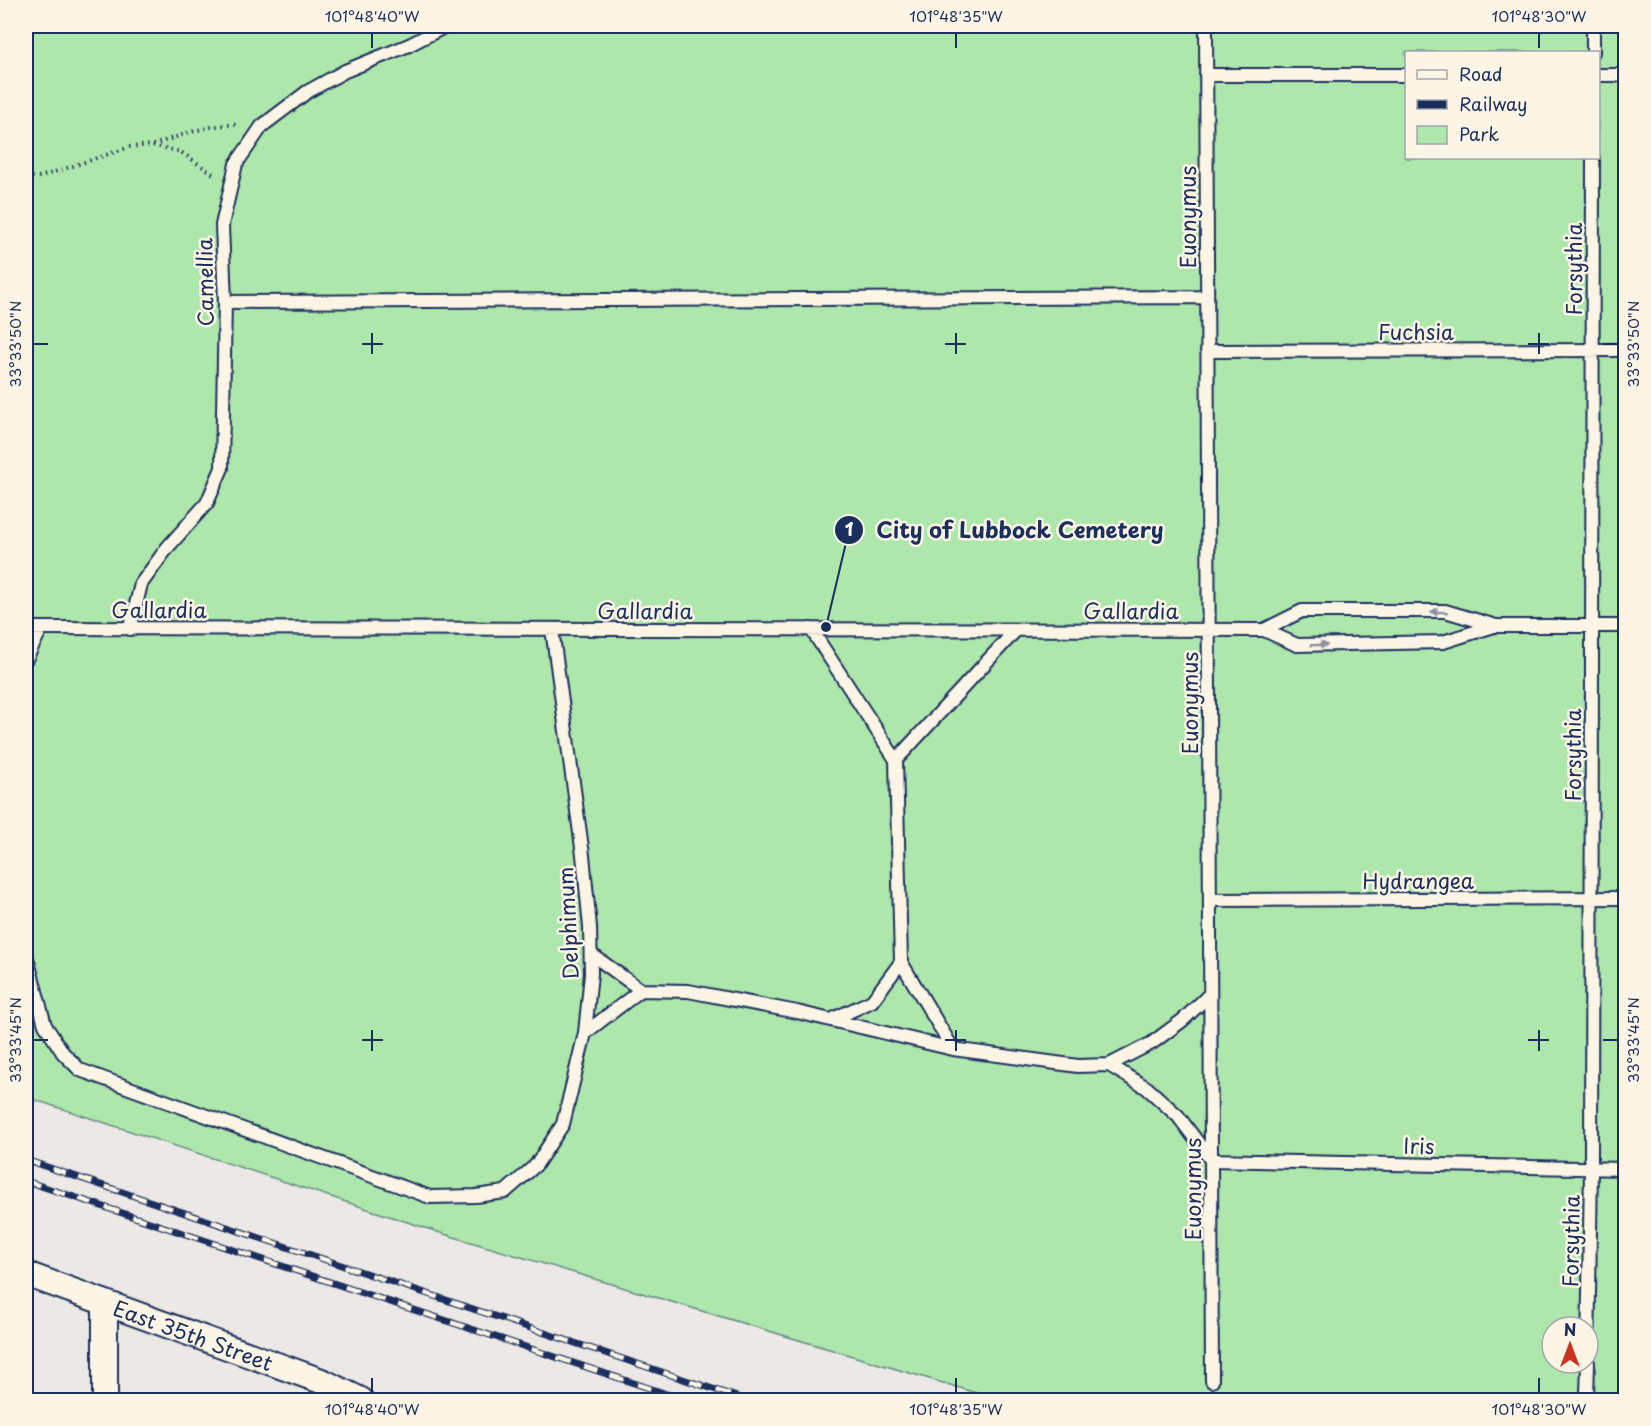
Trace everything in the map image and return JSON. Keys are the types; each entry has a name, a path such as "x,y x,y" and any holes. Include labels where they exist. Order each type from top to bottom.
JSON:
{"street":[{"name":"East 35th Street","path":"26,1274 324,1382 361,1401"},
{"path":"105,1303 105,1401"}],"lane":[{"name":"Camellia","path":"130,628 141,584 167,548 207,503 222,468 225,302 222,225 236,165 262,126 316,87 345,71 409,45 446,26"},
{"name":"Euonymus","path":"1206,26 1212,1381"},
{"path":"1593,26 1593,51"},
{"path":"1206,75 1405,75"},
{"path":"1600,75 1626,75"},
{"name":"Forsythia","path":"1589,1315 1591,1169 1593,159"},
{"path":"225,302 1207,297"},
{"name":"Fuchsia","path":"1207,351 1626,350"},
{"name":"Gallardia","path":"1264,630 1302,611 1445,611 1496,626 1626,626"},
{"name":"Gallardia","path":"26,628 1264,630 1297,645 1443,642 1496,626"},
{"path":"26,659 41,628"},
{"name":"Delphimum","path":"26,954 45,1025 63,1053 81,1071 430,1197 476,1196 505,1192 536,1165 563,1124 585,1033 591,974 583,855 552,629"},
{"path":"811,629 896,760 901,962 953,1049"},
{"path":"896,760 1016,630"},
{"name":"Hydrangea","path":"1210,900 1626,898"},
{"path":"591,954 641,990 688,991 831,1020 953,1049 1077,1066 1109,1065 1152,1043 1183,1020 1210,994"},
{"path":"831,1020 872,1001 901,962"},
{"path":"585,1033 641,990"},
{"path":"1109,1065 1147,1088 1178,1116 1211,1160"},
{"name":"Iris","path":"1211,1160 1626,1169"},
{"path":"1588,1375 1587,1395 1591,1401"}],"path":[{"path":"26,177 40,177 130,147 152,145 180,135 231,124 262,126"},
{"path":"152,145 181,152 210,171 230,195"}],"green space":[{"path":"26,26 1625,26 1625,1400 1000,1400 444,1234 26,1097"}],"railway":[{"path":"26,1160 746,1400"},
{"path":"26,1181 685,1400"}],"place":[{"name":"City of Lubbock Cemetery","path":"826,627"}]}
